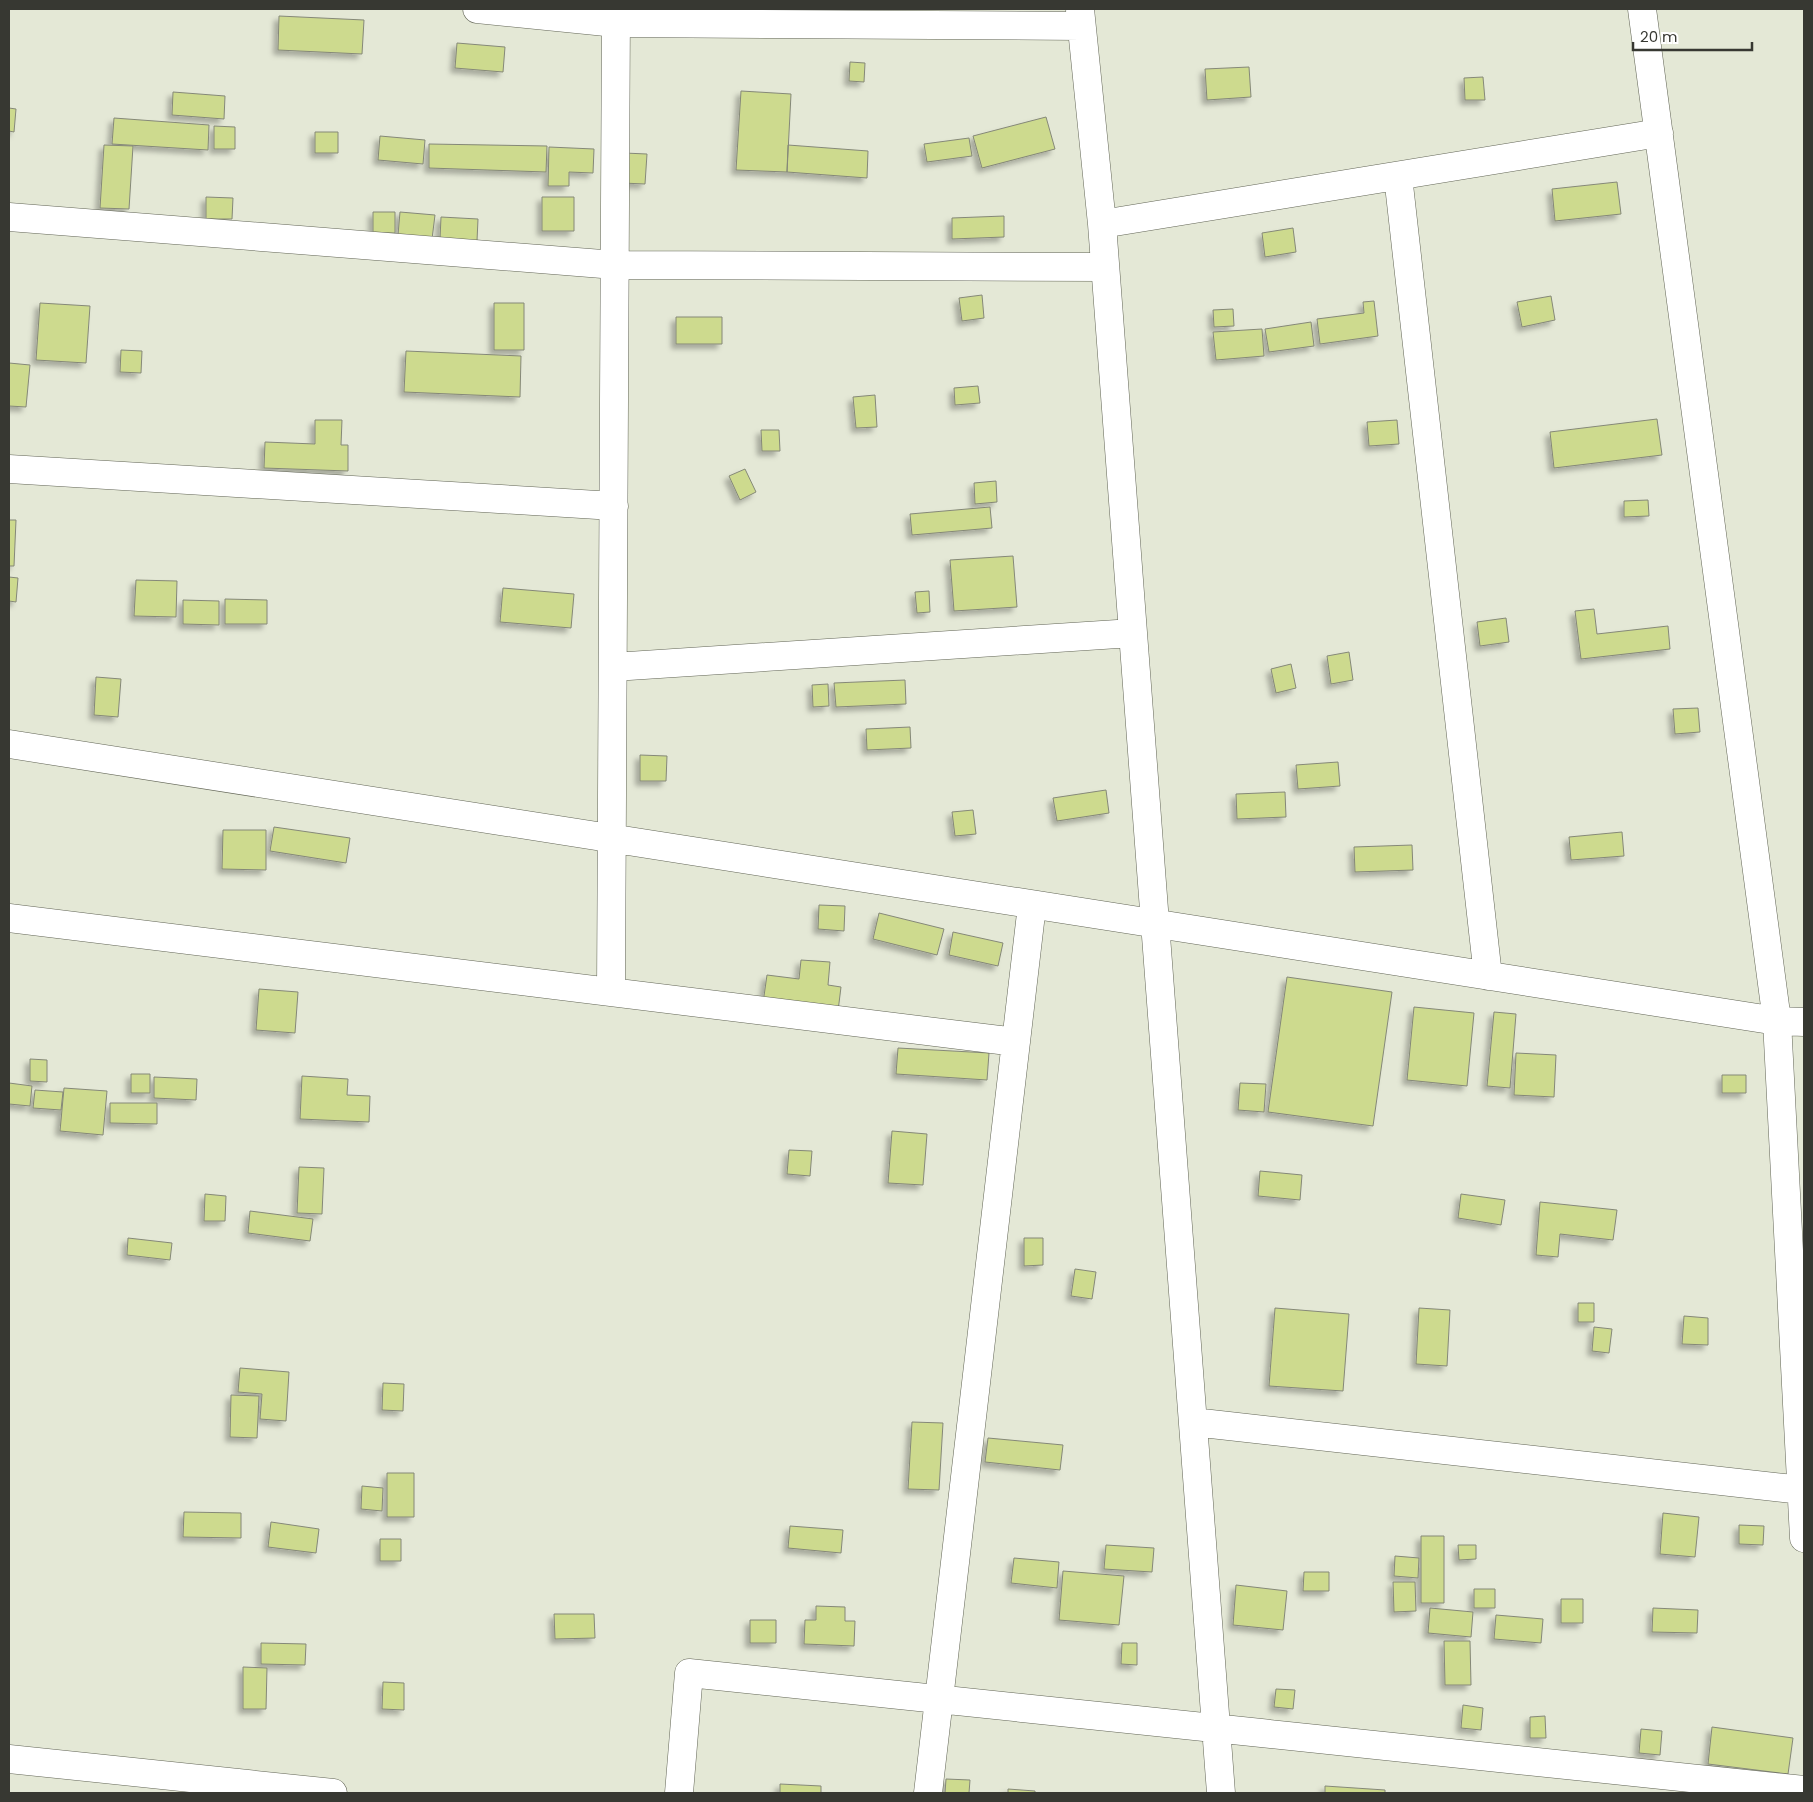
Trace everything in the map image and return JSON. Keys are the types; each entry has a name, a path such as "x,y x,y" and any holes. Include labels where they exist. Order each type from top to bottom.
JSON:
{"street":[{"path":"478,9 616,16 1081,17 1102,224 1221,1793"},
{"path":"1642,9 1777,1021 1799,1329 1804,1538"},
{"path":"611,992 616,16"},
{"path":"1102,224 1659,133"},
{"path":"1398,176 1488,976"},
{"path":"9,216 615,265 1105,267"},
{"path":"9,469 614,506"},
{"path":"612,667 1133,633"},
{"path":"9,744 1777,1021 1804,1022"},
{"path":"928,1793 1032,904"},
{"path":"9,918 1016,1042"},
{"path":"1193,1422 1802,1490"},
{"path":"679,1793 689,1673 1804,1790"},
{"path":"9,1758 227,1788 333,1793"}],"building":[{"path":"279,16 364,20 362,54 278,50"},
{"path":"457,43 505,47 503,72 455,68"},
{"path":"850,62 865,63 864,82 849,81"},
{"path":"1249,67 1251,97 1207,100 1205,69"},
{"path":"1483,77 1485,100 1465,100 1464,78"},
{"path":"741,91 791,94 787,172 736,170"},
{"path":"173,92 225,96 224,119 172,115"},
{"path":"9,108 16,109 14,132 9,131"},
{"path":"1046,117 1055,149 982,168 973,136"},
{"path":"114,118 209,125 208,150 112,144"},
{"path":"214,126 235,127 235,149 214,149"},
{"path":"315,132 338,132 338,153 315,153"},
{"path":"380,136 425,140 423,164 378,160"},
{"path":"969,138 972,156 927,162 924,144"},
{"path":"429,144 547,146 546,172 429,168"},
{"path":"104,145 133,146 129,209 100,208"},
{"path":"788,145 868,151 867,178 787,172"},
{"path":"549,147 594,149 593,173 569,172 569,186 548,186"},
{"path":"624,153 647,154 645,184 622,183"},
{"path":"1617,182 1621,214 1555,221 1552,189"},
{"path":"206,197 233,198 232,219 206,219"},
{"path":"542,197 574,197 574,231 542,231"},
{"path":"373,212 395,212 395,233 373,233"},
{"path":"400,212 435,215 432,239 398,235"},
{"path":"1004,216 1004,237 952,239 952,218"},
{"path":"441,217 478,219 477,241 440,239"},
{"path":"1293,228 1296,252 1265,257 1262,233"},
{"path":"982,295 984,318 962,321 959,298"},
{"path":"1551,296 1555,320 1522,327 1517,302"},
{"path":"1374,301 1378,336 1320,344 1317,319 1364,313 1363,302"},
{"path":"40,303 90,306 86,363 36,360"},
{"path":"494,303 524,303 524,350 494,350"},
{"path":"1233,309 1234,326 1214,327 1213,310"},
{"path":"676,317 722,317 722,344 676,344"},
{"path":"1311,322 1314,346 1269,352 1265,329"},
{"path":"1262,329 1264,356 1216,360 1213,332"},
{"path":"121,350 142,351 141,373 120,372"},
{"path":"406,351 521,356 520,397 404,392"},
{"path":"9,363 30,365 26,407 9,406"},
{"path":"978,386 980,403 955,405 954,388"},
{"path":"875,395 877,427 856,428 853,397"},
{"path":"1657,419 1662,455 1554,468 1550,432"},
{"path":"315,420 342,420 341,445 348,445 348,471 264,468 265,442 315,444"},
{"path":"1397,420 1399,444 1369,446 1367,422"},
{"path":"761,430 779,430 780,451 762,451"},
{"path":"745,469 756,492 740,500 729,476"},
{"path":"996,481 997,502 975,504 974,483"},
{"path":"1648,500 1649,516 1624,517 1624,501"},
{"path":"990,507 992,528 912,535 910,514"},
{"path":"9,520 16,520 14,566 9,566"},
{"path":"1013,556 1017,607 954,611 950,560"},
{"path":"9,577 18,578 16,602 9,601"},
{"path":"136,580 177,581 176,617 134,616"},
{"path":"503,588 574,594 571,628 500,622"},
{"path":"929,591 930,612 917,613 915,592"},
{"path":"225,599 267,600 267,624 225,624"},
{"path":"183,600 219,601 219,625 183,624"},
{"path":"1594,609 1597,634 1668,626 1670,649 1581,659 1575,611"},
{"path":"1506,618 1509,642 1480,646 1477,622"},
{"path":"1349,652 1353,680 1331,684 1327,656"},
{"path":"1291,664 1296,688 1276,693 1271,669"},
{"path":"96,677 121,679 118,717 94,715"},
{"path":"905,680 906,704 836,707 834,683"},
{"path":"828,684 829,706 813,707 812,685"},
{"path":"1698,708 1700,732 1675,734 1673,709"},
{"path":"910,727 911,748 867,750 866,729"},
{"path":"640,755 667,756 666,781 640,781"},
{"path":"1338,762 1340,786 1298,789 1296,765"},
{"path":"1106,790 1109,813 1057,821 1053,798"},
{"path":"1285,792 1286,817 1237,819 1236,794"},
{"path":"973,810 976,834 955,836 952,812"},
{"path":"274,827 350,838 346,863 270,851"},
{"path":"223,830 266,830 266,870 222,869"},
{"path":"1622,832 1624,856 1571,860 1569,837"},
{"path":"1412,845 1413,870 1355,872 1354,847"},
{"path":"819,905 845,906 844,931 818,929"},
{"path":"879,913 944,929 937,955 873,939"},
{"path":"953,932 1003,943 998,966 949,955"},
{"path":"801,960 830,962 828,985 841,987 838,1011 763,1003 767,975 799,979"},
{"path":"1287,977 1392,992 1373,1126 1268,1112"},
{"path":"259,989 298,992 295,1033 256,1030"},
{"path":"1414,1007 1474,1013 1467,1086 1407,1080"},
{"path":"1494,1012 1516,1014 1510,1088 1487,1086"},
{"path":"898,1048 989,1053 987,1080 896,1074"},
{"path":"1516,1053 1556,1055 1554,1097 1514,1095"},
{"path":"30,1059 47,1060 47,1082 30,1081"},
{"path":"131,1074 150,1074 150,1093 131,1093"},
{"path":"1722,1075 1746,1075 1746,1093 1722,1093"},
{"path":"302,1076 348,1079 347,1095 370,1096 369,1122 300,1119"},
{"path":"154,1077 197,1079 196,1100 154,1098"},
{"path":"9,1083 32,1086 30,1106 9,1104"},
{"path":"1240,1083 1266,1084 1264,1112 1238,1110"},
{"path":"64,1088 107,1091 103,1135 60,1131"},
{"path":"35,1090 63,1092 61,1110 33,1108"},
{"path":"110,1103 157,1103 157,1124 110,1123"},
{"path":"892,1131 927,1134 923,1185 888,1183"},
{"path":"789,1150 812,1151 810,1176 787,1174"},
{"path":"299,1167 324,1168 322,1214 297,1213"},
{"path":"1260,1171 1302,1175 1300,1200 1258,1196"},
{"path":"205,1194 226,1196 225,1221 204,1221"},
{"path":"1461,1194 1505,1200 1501,1225 1458,1218"},
{"path":"1540,1202 1617,1210 1613,1240 1560,1234 1558,1257 1536,1255"},
{"path":"250,1211 313,1219 310,1241 248,1233"},
{"path":"128,1238 172,1243 170,1260 127,1255"},
{"path":"1024,1238 1043,1238 1043,1265 1024,1266"},
{"path":"1075,1269 1096,1272 1092,1299 1071,1296"},
{"path":"1578,1303 1594,1303 1594,1322 1578,1322"},
{"path":"1275,1308 1349,1314 1343,1391 1269,1386"},
{"path":"1419,1308 1450,1310 1447,1366 1416,1364"},
{"path":"1684,1316 1708,1318 1708,1345 1682,1344"},
{"path":"1594,1327 1612,1329 1609,1353 1592,1351"},
{"path":"240,1368 289,1372 286,1421 260,1419 262,1394 238,1392"},
{"path":"383,1383 404,1384 403,1411 382,1410"},
{"path":"231,1395 259,1396 257,1438 230,1437"},
{"path":"912,1422 943,1423 939,1490 908,1489"},
{"path":"988,1438 1063,1445 1060,1470 985,1462"},
{"path":"387,1473 414,1473 414,1517 387,1517"},
{"path":"362,1486 383,1488 382,1511 361,1509"},
{"path":"184,1512 241,1513 241,1538 183,1537"},
{"path":"1663,1513 1699,1517 1695,1557 1660,1554"},
{"path":"271,1522 319,1529 316,1553 268,1547"},
{"path":"1739,1525 1764,1526 1763,1545 1739,1544"},
{"path":"790,1526 843,1530 841,1553 788,1548"},
{"path":"1421,1536 1444,1536 1444,1603 1421,1603"},
{"path":"380,1539 401,1539 401,1561 380,1561"},
{"path":"1106,1545 1154,1548 1152,1572 1104,1569"},
{"path":"1458,1545 1476,1545 1476,1559 1459,1560"},
{"path":"1395,1556 1419,1558 1418,1578 1394,1576"},
{"path":"1014,1558 1059,1562 1057,1588 1011,1583"},
{"path":"1063,1571 1124,1576 1119,1625 1059,1620"},
{"path":"1304,1572 1329,1572 1329,1591 1303,1591"},
{"path":"1393,1582 1415,1582 1416,1611 1394,1612"},
{"path":"1236,1585 1287,1591 1283,1630 1233,1625"},
{"path":"1474,1589 1495,1589 1495,1608 1474,1608"},
{"path":"1561,1599 1583,1599 1583,1623 1561,1623"},
{"path":"816,1606 845,1607 845,1621 855,1621 854,1646 804,1644 805,1620 816,1620"},
{"path":"1430,1608 1473,1612 1471,1637 1428,1633"},
{"path":"1653,1608 1698,1610 1697,1633 1652,1632"},
{"path":"554,1614 594,1614 595,1638 555,1639"},
{"path":"1496,1615 1543,1619 1541,1643 1494,1639"},
{"path":"750,1620 776,1620 776,1643 750,1643"},
{"path":"1444,1641 1470,1641 1471,1685 1445,1685"},
{"path":"261,1643 306,1644 305,1665 261,1664"},
{"path":"1122,1643 1137,1643 1137,1665 1121,1664"},
{"path":"243,1667 267,1668 266,1709 243,1709"},
{"path":"383,1682 404,1683 404,1710 382,1709"},
{"path":"1276,1689 1295,1690 1293,1709 1274,1707"},
{"path":"1463,1705 1483,1708 1481,1730 1461,1728"},
{"path":"1545,1716 1546,1738 1530,1738 1530,1717"},
{"path":"1712,1727 1793,1738 1788,1774 1708,1764"},
{"path":"1641,1729 1662,1731 1660,1755 1639,1753"},
{"path":"946,1779 970,1780 969,1793 945,1793"},
{"path":"780,1784 821,1786 821,1793 780,1793"},
{"path":"1325,1786 1385,1790 1385,1793 1325,1793"},
{"path":"1008,1789 1035,1791 1035,1793 1008,1793"}]}
